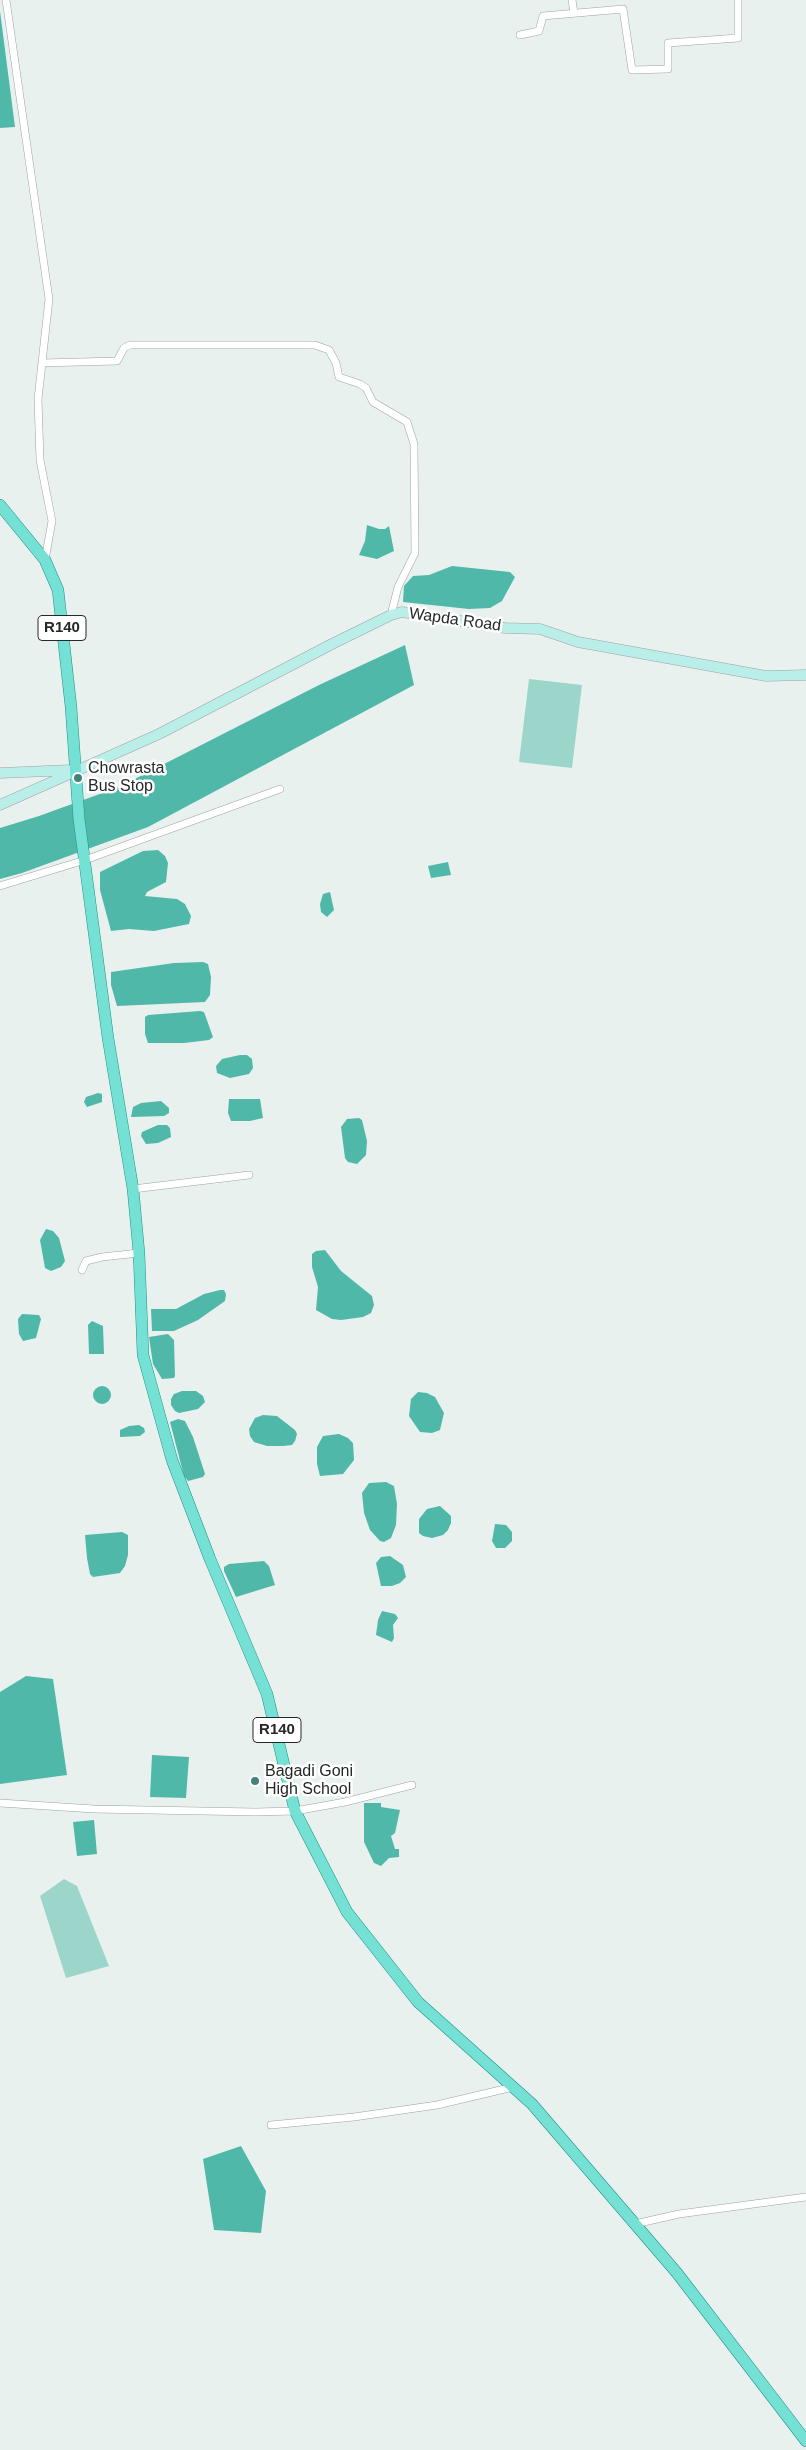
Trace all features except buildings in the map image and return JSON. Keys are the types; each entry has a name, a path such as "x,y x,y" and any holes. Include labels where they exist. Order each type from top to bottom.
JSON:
{"main road":[{"name":"R140","path":"0,505 45,560 58,590 76,769 79,818 108,1038 133,1189 139,1253 143,1355 179,1478 210,1559 267,1694 295,1811 348,1912 412,1995 532,2104 677,2273 806,2441"},
{"name":"Wapda Road","path":"0,805 76,769 159,734 391,615 407,612 505,628 540,629 578,642 766,676 806,675"},
{"path":"0,773 76,769"}],"street":[{"path":"6,0 49,299 38,399 40,460 52,521 45,560"},
{"path":"572,0 574,13"},
{"path":"520,35 539,31 543,16 623,9 632,70 668,69 668,43 738,38 738,0"},
{"path":"42,363 117,361 124,348 130,345 315,345 329,350 336,363 339,377 360,384 366,388 373,402 407,422 414,444 416,552 398,587 391,615"},
{"path":"0,886 85,860 280,789"},
{"path":"133,1189 249,1174"},
{"path":"82,1270 86,1261 139,1253"},
{"path":"0,1803 103,1809 295,1811 345,1802 412,1785"},
{"path":"270,2125 354,2117 437,2105 513,2087"},
{"path":"634,2224 679,2214 806,2197"}],"shaded area":[{"path":"0,11 15,127 0,128"},
{"path":"367,525 379,529 385,529 389,526 394,551 377,559 359,555 365,541"},
{"path":"452,566 510,572 515,577 502,601 490,608 469,609 403,602 404,586 413,576 429,575"},
{"path":"405,645 414,685 148,827 22,873 0,879 0,828 119,787 319,685"},
{"path":"529,679 582,685 572,768 519,762"},
{"path":"158,850 165,856 168,863 166,882 147,892 145,896 177,899 185,904 191,916 189,924 154,931 129,929 111,931 100,890 100,872 143,851"},
{"path":"448,862 451,875 431,878 428,866"},
{"path":"330,892 334,910 327,917 321,912 320,904 323,894"},
{"path":"203,962 208,964 211,977 210,995 205,1002 117,1006 111,985 111,972 174,963"},
{"path":"204,1012 213,1037 209,1040 184,1043 148,1043 145,1034 145,1017 148,1015"},
{"path":"247,1055 252,1059 253,1068 249,1074 230,1078 217,1073 216,1066 222,1059"},
{"path":"98,1093 102,1094 102,1102 87,1107 84,1102 86,1097"},
{"path":"229,1099 260,1099 263,1118 250,1121 231,1121 228,1113"},
{"path":"161,1101 169,1108 169,1113 164,1116 131,1117 133,1107 141,1103"},
{"path":"359,1118 362,1120 367,1141 366,1155 357,1164 348,1162 345,1158 341,1127 347,1119"},
{"path":"158,1125 167,1125 170,1128 171,1137 158,1143 146,1144 141,1136 142,1132"},
{"path":"46,1229 53,1231 59,1238 65,1261 61,1267 51,1271 45,1268 40,1240"},
{"path":"325,1250 341,1271 372,1296 374,1305 371,1313 363,1317 341,1320 332,1319 316,1310 318,1287 312,1267 312,1254 316,1251"},
{"path":"224,1290 226,1294 225,1301 198,1320 174,1331 152,1331 151,1309 176,1309 204,1294"},
{"path":"22,1314 39,1315 41,1319 36,1338 23,1341 19,1334 18,1319"},
{"path":"92,1321 103,1326 104,1354 89,1354 88,1325"},
{"path":"168,1334 174,1340 175,1376 174,1378 162,1379 153,1364 149,1337"},
{"path":"102,1386 108,1389 111,1395 108,1401 102,1404 96,1401 93,1395 96,1389"},
{"path":"182,1391 196,1391 203,1396 205,1402 198,1409 179,1413 171,1405 171,1399 174,1394"},
{"path":"418,1392 427,1393 435,1397 444,1413 440,1430 432,1433 420,1432 409,1416 411,1399"},
{"path":"263,1415 277,1416 295,1430 297,1434 292,1445 267,1446 254,1442 250,1436 249,1429 255,1418"},
{"path":"178,1419 185,1421 193,1437 205,1474 203,1477 188,1481 184,1476 170,1422"},
{"path":"139,1425 144,1428 145,1432 140,1436 120,1437 120,1430 129,1426"},
{"path":"339,1434 348,1438 353,1443 354,1460 343,1474 320,1476 317,1464 317,1447 323,1436"},
{"path":"386,1482 394,1486 397,1504 396,1525 391,1538 384,1542 380,1541 370,1530 364,1513 362,1493 369,1483"},
{"path":"440,1506 451,1516 448,1530 443,1535 432,1538 423,1536 419,1533 419,1519 427,1509"},
{"path":"495,1524 506,1525 512,1532 512,1541 505,1548 496,1548 492,1541"},
{"path":"122,1532 128,1535 128,1555 125,1566 120,1573 93,1577 90,1574 85,1535"},
{"path":"390,1556 403,1565 406,1577 400,1583 392,1586 381,1586 376,1563 381,1557"},
{"path":"264,1561 269,1566 275,1585 236,1597 224,1567 229,1564"},
{"path":"382,1611 395,1614 398,1618 393,1625 394,1638 392,1642 376,1635 378,1620"},
{"path":"26,1676 53,1679 67,1775 0,1784 0,1692"},
{"path":"152,1755 189,1757 186,1798 150,1797"},
{"path":"364,1803 381,1803 381,1807 400,1810 395,1833 391,1836 395,1849 399,1849 399,1857 389,1858 381,1866 374,1863 364,1842"},
{"path":"94,1820 97,1854 77,1856 73,1822"},
{"path":"64,1879 77,1886 109,1966 66,1978 40,1896"},
{"path":"241,2146 266,2191 261,2233 214,2230 203,2159"}],"place":[{"name":"Chowrasta Bus Stop","path":"78,778"},
{"name":"Bagadi Goni High School","path":"255,1781"}]}
